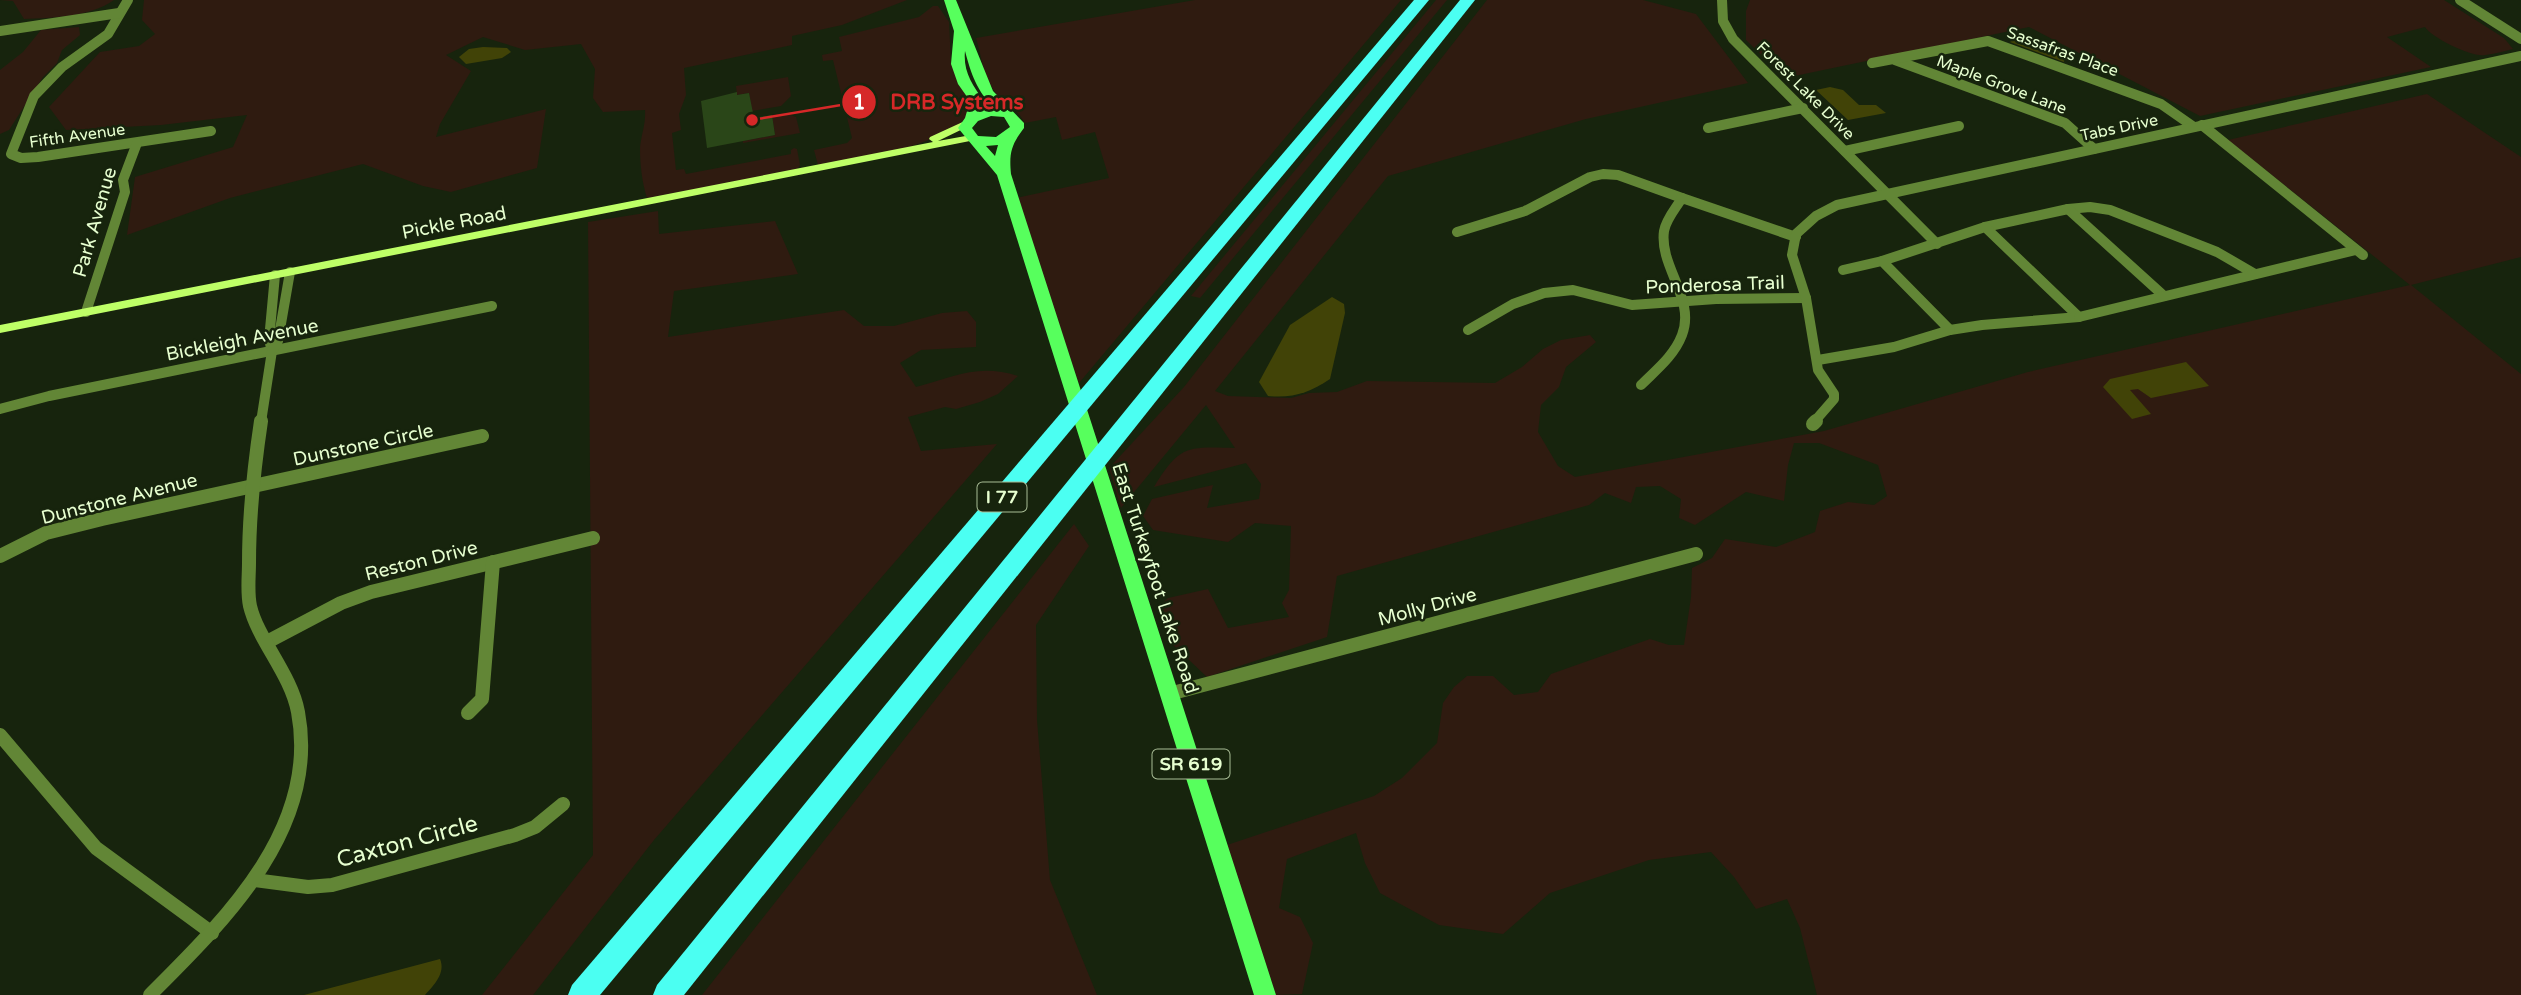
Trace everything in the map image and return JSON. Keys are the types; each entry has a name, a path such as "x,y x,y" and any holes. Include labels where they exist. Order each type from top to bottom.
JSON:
{"highway":[{"name":"I 77","path":"582,995 1422,0"},
{"name":"I 77","path":"667,995 1468,0"}],"main road":[{"path":"950,0 960,31 957,64 965,84 977,101 966,133 973,139 992,142 1008,138"},
{"path":"960,31 968,40 978,76 987,93 1010,115"},
{"path":"970,120 986,112 1010,115"},
{"name":"East Turkeyfoot Lake Road","path":"1010,115 1017,123 1017,128 1008,138 1002,152 1004,174 1265,995"},
{"name":"East Turkeyfoot Lake Road","path":"973,139 1004,174"}],"street":[{"name":"Fifth Avenue","path":"128,0 108,34 62,67 34,96 11,154 20,158 38,157 137,143"},
{"name":"Forest Lake Drive","path":"1722,0 1720,12 1724,26 1733,39 1937,244"},
{"path":"2460,0 2521,39"},
{"path":"0,31 119,13"},
{"name":"Sassafras Place","path":"1872,63 1988,41 2161,104 2198,126 2359,252"},
{"name":"Tabs Drive","path":"1796,237 1816,216 1837,205 2521,56"},
{"name":"Maple Grove Lane","path":"1892,59 2064,123 2094,149"},
{"path":"1708,128 1804,108"},
{"name":"Pickle Road","path":"915,150 970,120"},
{"path":"1846,151 1959,126"},
{"path":"137,143 211,131"},
{"name":"Pickle Road","path":"0,328 973,139"},
{"name":"Park Avenue","path":"86,312 125,192 123,180 137,143"},
{"path":"1457,232 1525,211 1584,180 1603,174 1618,176 1796,237 1792,255 1806,298 1818,370 1834,394 1834,399 1812,424"},
{"path":"1641,385 1676,348 1682,328 1684,301 1664,244 1664,229 1682,198"},
{"path":"1843,270 1882,261 1937,244 1946,237 1985,227 2068,209 2090,207 2110,210 2217,252 2255,274"},
{"path":"2068,209 2164,296"},
{"path":"1985,227 2079,317"},
{"path":"1818,360 1894,347 1977,324 2079,317 2359,252"},
{"path":"1882,261 1950,330"},
{"path":"150,995 212,933 254,880 283,828 299,774 303,749 297,707 249,601 248,537 251,486 272,351 278,341 290,272"},
{"path":"272,351 269,340 275,275"},
{"name":"Ponderosa Trail","path":"1468,330 1513,304 1544,293 1573,290 1632,305 1806,298"},
{"name":"Bickleigh Avenue","path":"0,410 49,396 492,306"},
{"name":"Dunstone Circle","path":"251,486 482,436"},
{"name":"Dunstone Avenue","path":"0,556 46,533 251,486"},
{"name":"Reston Drive","path":"267,642 341,603 371,592 593,538"},
{"name":"Molly Drive","path":"1169,694 1696,554"},
{"path":"468,713 482,699 493,562"},
{"path":"2,743 96,848 212,933"},
{"name":"Caxton Circle","path":"254,880 308,887 342,883 515,835 534,827 563,804"}],"shaded area":[{"path":"0,0 114,0 82,13 24,19 13,1"},
{"path":"144,0 907,0 842,25 792,36 792,45 684,68 686,95 679,114 681,130 672,133 676,170 684,169 686,174 791,154 794,148 797,149 800,165 797,170 647,198 640,154 645,110 603,112 593,98 595,69 581,44 525,50 483,37 446,55 471,71 440,124 436,137 546,109 537,168 451,192 423,186 363,164 230,198 127,235 135,177 233,147 247,115 161,125 66,130 49,107 100,52 139,46 155,34 142,20"},
{"path":"1195,0 1401,0 1079,383 1016,198 1109,178 1095,132 1062,140 1056,117 1025,123 1017,112 996,94 982,63 976,38"},
{"path":"1436,0 1447,0 1200,298 1191,296"},
{"path":"1487,0 1643,0 1696,14 1748,83 1586,119 1388,176 1215,391 1228,396 1291,398 1309,393 1337,392 1367,381 1495,383 1522,367 1543,349 1561,340 1590,335 1596,342 1566,367 1559,387 1541,405 1538,432 1558,466 1575,477 1824,431 2028,372 2410,285 2228,140 2427,94 2521,157 2521,257 2411,285 2521,374 2521,995 1817,995 1800,928 1787,899 1756,909 1734,877 1711,852 1649,860 1550,893 1503,934 1439,925 1380,893 1365,863 1356,833 1287,859 1279,908 1300,917 1313,943 1302,994 1276,995 1227,845 1374,796 1402,778 1437,743 1443,703 1454,687 1467,676 1493,676 1514,695 1538,692 1551,674 1650,639 1669,645 1684,645 1692,568 1712,558 1725,539 1776,547 1815,532 1820,511 1848,502 1874,505 1887,496 1878,465 1819,443 1794,443 1788,465 1784,501 1746,492 1695,525 1679,518 1681,499 1660,486 1636,487 1631,503 1605,493 1589,505 1337,576 1327,637 1207,677 1171,643 1158,607 1168,598 1208,589 1228,628 1289,617 1282,603 1289,590 1291,526 1255,523 1228,542 1153,530 1143,516 1152,499 1213,485 1207,508 1259,499 1261,484 1246,463 1154,487 1171,463 1187,451 1235,448 1206,405 1121,508 1109,468 1184,387"},
{"path":"1750,0 2444,0 2504,38 2513,49 2479,55 2444,41 2425,27 2387,37 2431,67 2200,116 2029,27 1785,78 1746,40 1746,11"},
{"path":"933,6 938,6 949,22 951,63 971,101 966,117 940,135 897,151 818,165 814,150 847,143 852,138 833,60 823,61 822,55 842,51 839,37 919,17"},
{"path":"79,27 80,35 62,50 57,63 43,77 9,130 0,134 0,70 23,52 41,30"},
{"path":"2033,37 2065,54 2064,62 2010,42 2015,38"},
{"path":"507,48 511,52 502,58 466,64 459,57 469,49"},
{"path":"788,77 791,96 781,106 752,111 749,93 737,95 736,86"},
{"path":"1830,87 1843,90 1859,105 1876,105 1886,113 1848,120 1816,90"},
{"path":"785,113 796,117 800,133 743,143 775,135 772,115"},
{"path":"658,211 659,234 775,221 798,274 674,291 668,337 844,310 864,326 894,326 942,313 967,311 976,322 976,347 921,350 900,363 916,387 978,371 1004,372 1018,376 998,394 980,402 956,409 945,407 908,417 921,451 997,444 654,840 533,995 482,995 593,855 588,222"},
{"path":"1332,297 1344,304 1345,313 1330,379 1301,393 1268,396 1259,382 1290,325"},
{"path":"2186,362 2209,386 2151,398 2138,389 2130,390 2151,414 2132,419 2103,387 2110,379"},
{"path":"1074,524 1089,546 1036,625 1037,720 1050,880 1097,995 702,995"},
{"path":"440,959 440,974 425,995 304,995"}],"building":[{"path":"737,92 737,95 749,93 754,118 772,115 775,135 707,148 701,101"}],"place":[{"name":"DRB Systems","path":"752,120"}]}
